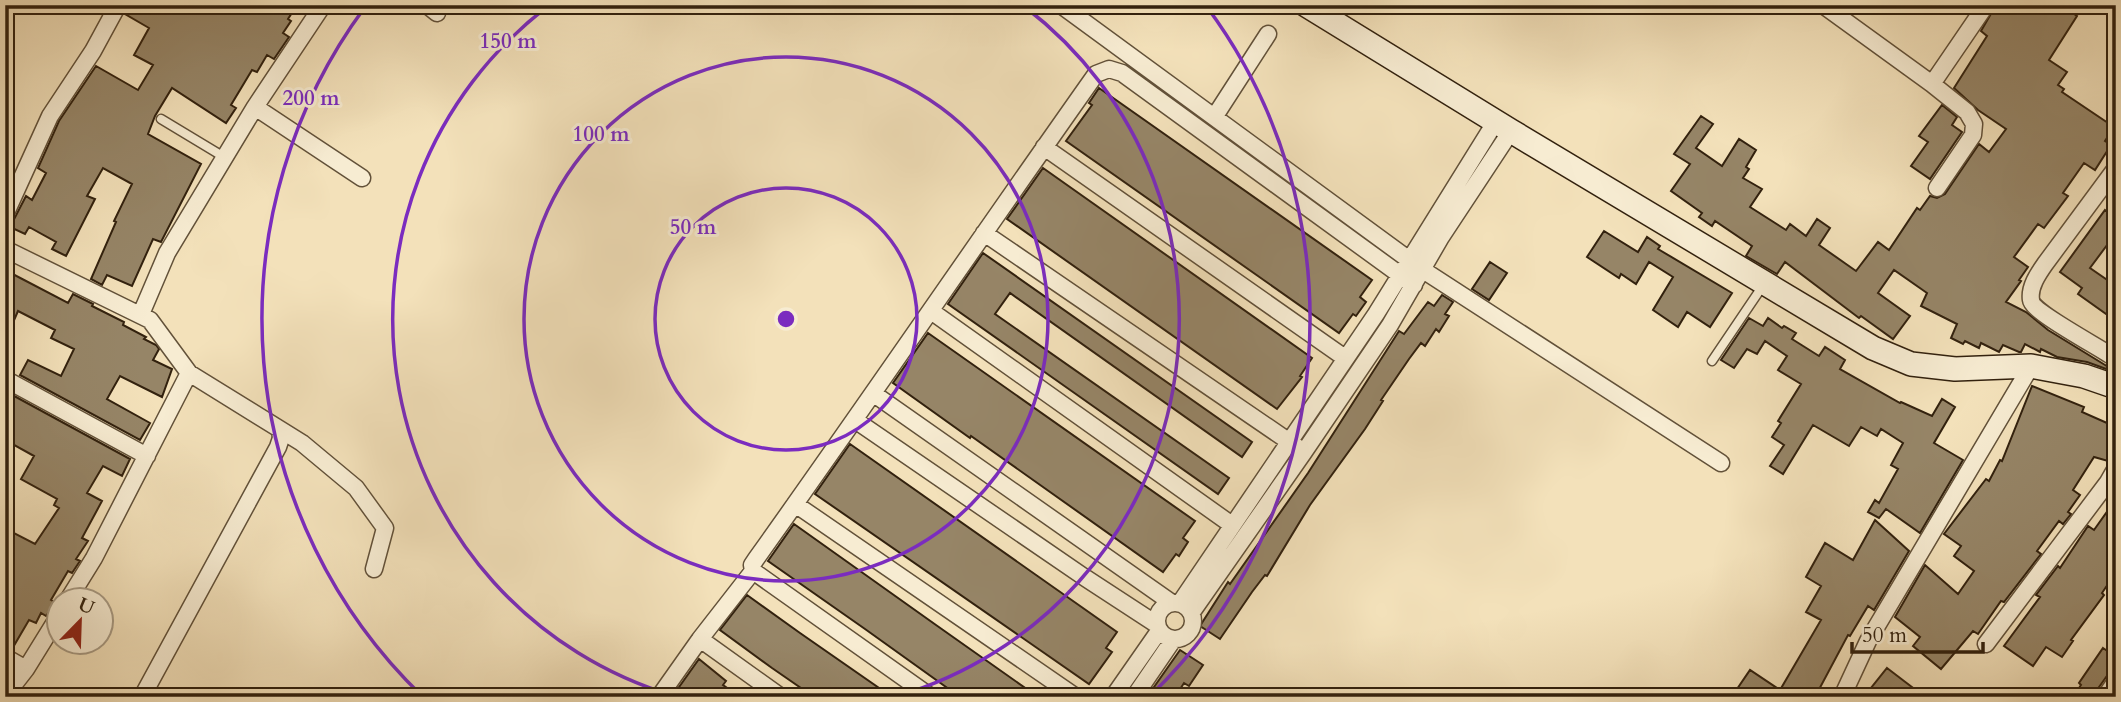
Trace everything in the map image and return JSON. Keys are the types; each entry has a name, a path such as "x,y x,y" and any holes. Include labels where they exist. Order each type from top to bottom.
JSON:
{"street":[{"path":"5,215 50,116 93,51 118,5"},
{"path":"141,314 167,253 255,107 323,5"},
{"path":"1060,5 1423,270 1721,463"},
{"path":"1306,5 1873,348 1911,364 1955,369 2031,366 2084,376 2116,387"},
{"path":"1823,5 1967,112 1974,124 1973,135 1937,188"},
{"path":"1932,84 1986,5"},
{"path":"1215,116 1268,34"},
{"path":"659,697 753,570 755,559 874,394 1096,74 1109,69 1122,73 1414,285"},
{"path":"255,107 362,178"},
{"path":"1134,697 1163,631 1160,610 1181,606 1304,452 1423,270 1435,233 1469,165 1503,126"},
{"path":"1181,606 1232,525 1376,314 1408,259 1435,233 1484,174 1503,126"},
{"path":"1044,147 1345,358"},
{"path":"1469,165 1484,174"},
{"path":"2116,168 2110,186 2035,280 2030,297 2031,304 2046,317 2073,330 2116,359"},
{"path":"984,233 1304,452"},
{"path":"5,248 141,314 159,331 189,373 272,422 356,488 378,518 384,535 374,569"},
{"path":"931,311 1232,525"},
{"path":"1842,697 1868,641 2031,366"},
{"path":"77,586 94,558 189,373"},
{"path":"5,379 147,456"},
{"path":"855,420 1163,631 1181,639 1193,628 1194,620 1181,606 874,394"},
{"path":"142,697 278,447 280,429"},
{"path":"1986,644 2116,468"},
{"path":"1010,525 1026,499"},
{"path":"795,504 1076,697"},
{"path":"753,570 930,697"},
{"path":"1113,697 1163,631"},
{"path":"5,696 46,636"},
{"path":"701,639 781,697"},
{"path":"5,657 26,668"},
{"path":"2105,697 2116,681"}],"lane":[{"path":"161,119 224,157"},
{"path":"1712,361 1764,284"}],"building":[{"path":"128,5 297,5 283,33 289,37 274,59 267,55 257,72 252,70 231,105 236,108 226,123 172,88 155,116 148,134 201,164 161,242 153,239 132,286 107,275 102,285 91,279 132,184 103,168 87,196 95,199 66,256 52,249 56,242 29,227 25,234 10,227 26,196 32,200 46,173 38,168 59,121 96,66 138,90 153,65 134,55 149,28 125,14"},
{"path":"1996,5 2061,5 2077,16 2049,60 2067,72 2058,85 2064,89 2062,92 2114,127 2105,141 2111,145 2095,170 2084,163 2063,193 2068,196 2044,228 2038,224 2014,257 2028,267 2006,302 2026,312 2048,330 2110,368 2109,370 2087,362 2057,357 2041,349 2040,352 2025,344 2021,352 2003,345 1999,352 1981,343 1979,348 1965,341 1963,344 1951,338 1957,324 1921,306 1927,293 1894,270 1878,293 1910,316 1893,339 1861,316 1859,318 1785,262 1777,274 1746,256 1752,246 1715,221 1712,226 1699,217 1702,213 1671,191 1690,164 1674,154 1701,116 1713,124 1696,148 1722,166 1739,139 1756,150 1743,178 1762,189 1750,207 1786,230 1790,224 1806,236 1817,219 1830,228 1819,245 1856,271 1878,242 1889,250 1917,208 1920,210 1930,196 1937,198 1945,194 1979,144 1989,152 2006,129 1978,110 1954,88 1987,36 1981,31"},
{"path":"1099,88 1372,280 1360,297 1366,302 1356,316 1353,314 1339,333 1066,141 1092,105 1089,103"},
{"path":"1942,105 1957,117 1952,125 1962,132 1930,179 1911,166 1928,142 1919,136"},
{"path":"1043,168 1312,358 1300,376 1302,377 1277,409 1007,219"},
{"path":"2105,210 2116,218 2116,233 2090,268 2116,286 2116,321 2078,294 2082,288 2060,272"},
{"path":"1604,231 1638,252 1647,237 1660,246 1658,249 1732,293 1710,327 1687,312 1678,327 1653,310 1673,277 1649,262 1636,284 1621,274 1619,278 1587,257"},
{"path":"983,253 1252,442 1242,457 1010,293 995,314 1229,478 1218,494 948,304"},
{"path":"1490,262 1507,273 1489,300 1472,289"},
{"path":"5,270 68,303 73,294 124,322 123,325 156,345 159,349 153,360 172,369 162,397 120,376 107,399 150,423 140,440 20,375 28,360 61,376 74,349 51,338 55,330 18,311 5,341"},
{"path":"1442,295 1453,302 1445,314 1449,316 1439,332 1436,329 1425,346 1421,343 1409,359 1365,429 1310,505 1267,576 1265,575 1252,592 1220,639 1200,626 1228,582 1230,584 1308,473 1399,331 1404,334 1428,302 1434,306"},
{"path":"1749,318 1763,326 1768,318 1782,328 1784,326 1796,333 1792,339 1819,356 1825,347 1845,360 1840,369 1900,403 1932,416 1942,399 1955,407 1934,443 1963,460 1920,533 1886,509 1879,518 1868,512 1875,500 1879,503 1898,469 1891,465 1903,443 1881,429 1877,436 1861,427 1849,446 1813,425 1783,474 1770,466 1784,445 1772,437 1781,423 1778,421 1801,384 1778,370 1787,356 1765,341 1757,354 1747,349 1734,368 1721,360"},
{"path":"928,333 1195,521 1183,538 1188,542 1179,556 1176,554 1163,572 893,383"},
{"path":"2032,386 2084,407 2082,412 2116,427 2116,458 2108,461 2094,457 2073,490 2080,495 2068,512 2071,514 2063,524 2059,521 2037,551 2041,554 2004,602 2001,601 1978,634 1973,631 1941,669 1913,646 1920,637 1895,617 1925,565 1958,594 1974,571 1954,556 1961,546 1944,534 1986,479 1989,481 2000,460 2002,461"},
{"path":"5,391 130,459 122,476 103,466 87,493 102,501 82,538 88,541 76,559 80,561 72,573 68,571 59,586 46,586 46,616 41,613 36,623 29,620 12,649 5,647 5,550 14,533 35,544 59,508 54,505 57,499 21,479 34,456 5,440"},
{"path":"850,444 1117,632 1106,648 1112,652 1089,684 815,494"},
{"path":"2116,499 2116,572 2102,593 2104,595 2062,657 2046,647 2033,666 2004,646 2040,597 2036,595 2058,566 2060,568 2088,526 2094,530"},
{"path":"1875,520 1909,551 1874,610 1868,606 1850,636 1848,635 1815,697 1742,697 1735,692 1750,670 1780,690 1821,620 1806,612 1821,586 1806,577 1825,543 1853,560"},
{"path":"794,524 1038,697 960,697 768,561"},
{"path":"747,595 892,697 814,697 772,668 720,630"},
{"path":"2103,648 2116,657 2116,663 2092,697 2073,697 2081,685 2079,683"},
{"path":"1180,650 1203,665 1189,686 1184,683 1175,697 1147,697"},
{"path":"699,659 726,681 723,685 740,697 672,697"},
{"path":"1887,668 1925,697 1870,697 1874,691 1871,688"}]}
